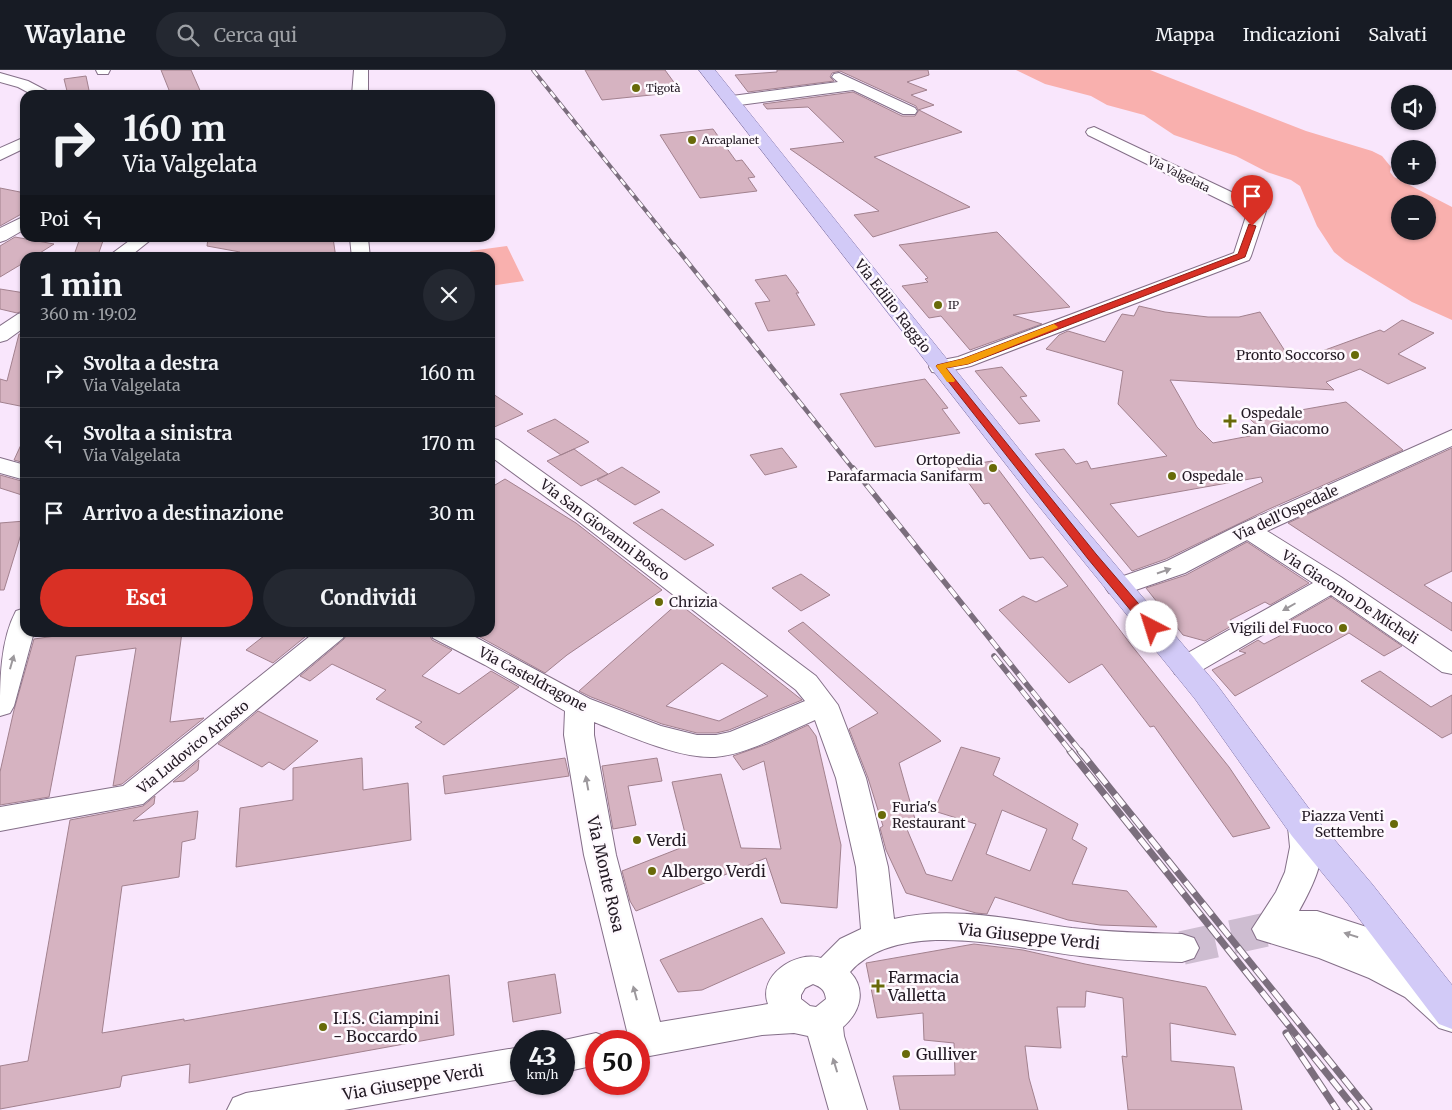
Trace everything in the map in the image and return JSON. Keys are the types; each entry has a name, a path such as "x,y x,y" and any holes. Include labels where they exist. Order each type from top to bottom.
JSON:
{"main road":[{"name":"Via Edilio Raggio","path":"711,75 940,366 1118,587 1206,692 1304,826 1452,1013"}],"street":[{"path":"360,90 361,70"},
{"path":"831,70 853,86 909,111"},
{"path":"0,77 23,84 34,90"},
{"path":"732,101 853,86"},
{"name":"Via Valgelata","path":"940,366 964,362 1242,256 1256,211 1094,132"},
{"path":"8,134 20,136"},
{"path":"0,155 20,145"},
{"path":"124,252 138,242"},
{"path":"0,336 20,322"},
{"name":"Via dell'Ospedale","path":"1118,587 1176,567 1248,530 1452,437"},
{"name":"Via San Giovanni Bosco","path":"495,449 586,515 806,683 824,706 851,778 872,867 878,928"},
{"path":"0,466 20,472"},
{"name":"Via Giacomo De Micheli","path":"1248,530 1332,583 1452,665"},
{"path":"1185,667 1332,583"},
{"path":"0,706 20,635"},
{"name":"Via Ludovico Ariosto","path":"0,819 132,796 328,637"},
{"name":"Via Casteldragone","path":"453,637 495,658 580,706 653,734 697,746 716,746 737,741 824,706"},
{"name":"Via Monte Rosa","path":"580,706 579,735 600,855 640,1030"},
{"path":"1269,929 1292,895 1301,873 1306,850 1304,826"},
{"path":"1269,929 1292,925 1317,925 1395,950 1411,960"},
{"name":"Via Giuseppe Verdi","path":"828,974 849,951 878,928 947,927 1020,934 1101,945 1182,948"},
{"path":"1269,929 1321,944 1369,963 1418,988 1452,1017"},
{"path":"650,1040 762,1020 802,1010 840,1009 844,997 840,985 828,974 813,970 796,974 790,979 802,1010 826,1036 848,1110"},
{"name":"Via Giuseppe Verdi","path":"246,1110 510,1066"}],"shaded area":[{"path":"1016,70 1150,70 1306,131 1372,151 1382,156 1391,167 1391,185 1409,185 1429,195 1391,195 1391,240 1436,240 1436,199 1452,207 1452,320 1412,302 1345,261 1334,252 1317,226 1300,186 1291,180 1267,172 1236,156 1174,135 1144,115 1107,105 1091,96 1045,84"},
{"path":"507,246 524,281 495,285 495,252 470,251"}],"building":[{"path":"161,70 191,70 200,90 169,90"},
{"name":"Tigotà","path":"585,70 665,70 681,92 602,100"},
{"path":"777,70 928,70 929,75 907,82 927,90 911,95 934,105 918,110 916,106 840,71 832,73 830,77 834,81 748,92 735,75 777,72"},
{"path":"86,76 89,90 67,90 64,79"},
{"path":"853,92 902,116 915,116 919,110 962,132 874,157 970,207 873,237 854,215 879,211 790,149 844,142 808,107 767,109 763,104"},
{"path":"713,129 736,161 742,160 755,177 748,178 757,191 700,198 660,135"},
{"path":"0,188 20,192 20,215 0,226"},
{"path":"997,232 1070,307 1013,315 1042,324 970,350 941,316 929,318 902,286 928,282 925,279 928,278 899,245"},
{"path":"15,237 20,238 20,242 54,244 41,252 20,252 20,265 0,277 0,246"},
{"path":"79,242 103,242 99,252 75,252"},
{"path":"208,242 334,242 335,252 240,252 207,246"},
{"path":"786,275 799,293 796,293 815,325 768,331 755,303 770,301 755,280"},
{"path":"0,289 20,292 20,312 17,313 0,309"},
{"path":"1139,306 1165,312 1208,317 1239,317 1260,312 1292,362 1380,330 1384,332 1402,320 1434,333 1398,354 1426,368 1388,384 1360,369 1326,382 1334,390 1170,380 1197,427 1213,443 1265,433 1250,419 1346,402 1403,450 1267,510 1166,559 1132,571 1035,454 1064,449 1076,464 1087,461 1091,469 1167,456 1118,404 1123,371 1046,349 1059,335 1068,331 1105,342 1122,314 1134,316","holes":["1261,477 1263,482 1138,537 1110,504"]},
{"path":"20,334 20,406 0,402 0,379 7,381"},
{"path":"1002,367 1027,396 1020,397 1040,421 1019,424 975,371"},
{"path":"925,379 948,408 942,409 960,433 875,447 840,394"},
{"path":"495,395 523,414 495,427"},
{"path":"555,419 589,442 561,455 527,431"},
{"path":"20,447 20,462 14,460"},
{"path":"782,448 797,467 765,475 750,455"},
{"path":"1452,448 1452,571 1424,585 1452,603 1452,631 1288,523"},
{"path":"574,449 608,474 581,486 547,461"},
{"path":"992,461 1132,646 1229,767 1270,828 1233,837 1154,726 1150,727 1102,664 1069,683 999,610 1023,596 1036,602 1068,586 1043,557 1030,559 989,503 984,504 957,467"},
{"path":"622,467 660,492 635,505 597,480"},
{"path":"0,475 20,481 20,494 0,488"},
{"path":"505,479 576,523 662,590 567,655 545,673 480,637 495,637 495,485"},
{"path":"662,509 714,545 685,560 633,523"},
{"path":"20,521 20,537 4,590 0,590 0,523"},
{"path":"1247,542 1309,583 1270,605 1265,602 1230,620 1235,624 1205,641 1183,635 1146,588 1186,575"},
{"path":"801,574 830,595 801,611 772,588"},
{"path":"1331,597 1402,646 1384,656 1349,633 1235,696 1212,670 1246,653 1239,651 1258,640 1264,644 1299,626 1291,620"},
{"path":"678,603 802,700 729,730 716,733 697,733 662,724 579,691","holes":["722,663 768,696 719,721 666,706"]},
{"path":"803,622 941,741 899,763 917,826 906,827 926,874 952,881 976,824 934,811 961,747 1000,758 993,775 1078,824 1072,839 1087,848 1072,884 1127,891 1157,927 1100,925 1068,920 995,897 987,914 976,913 906,893 886,850 880,828 883,826 868,778 849,729 878,713 788,631","holes":["1002,810 1047,829 1030,871 986,854"]},
{"path":"48,637 181,637 170,722 204,718 122,784 113,786 136,648 76,656 49,797 0,805 0,772 14,710 34,639"},
{"path":"263,637 305,637 273,663 246,650"},
{"path":"345,637 430,637 432,640 452,650 422,676 459,694 491,671 519,687 444,745 415,727 422,722 376,699 386,690 332,664 310,681 300,676"},
{"path":"1380,671 1431,707 1452,695 1452,733 1442,738 1361,681"},
{"path":"258,711 318,741 284,770 269,762 262,767 218,744"},
{"path":"808,725 816,736 841,845 837,908 781,903 766,858 636,911 630,901 622,871 688,845 672,782 721,774 741,848 781,849 764,761 743,770 733,756 767,744"},
{"path":"362,758 363,790 408,783 411,840 236,867 240,808 293,800 293,768"},
{"path":"565,758 569,776 445,794 443,776"},
{"path":"657,758 662,781 628,786 636,825 613,829 602,766"},
{"path":"199,760 198,770 184,781 173,782"},
{"path":"155,796 154,804 133,821 198,811 195,839 182,842 179,877 122,886 102,1033 184,1019 184,1021 449,975 454,1035 189,1083 190,1064 122,1076 120,1087 0,1109 0,1066 28,1061 70,820 143,806"},
{"path":"762,918 785,953 702,990 678,992 660,960"},
{"path":"974,944 1023,950 1206,987 1236,1035 1170,1023 1171,1061 1234,1067 1242,1110 1128,1110 1122,1056 1127,1057 1123,998 1086,991 1085,1007 1057,1007 1061,1048 1025,1046 1029,1078 1038,1110 900,1110 893,1076 955,1075 954,1043 924,1040 923,1013 877,1018 866,963"},
{"path":"555,974 561,1013 513,1022 508,982"}],"tunnel":[{"path":"1182,948 1269,929"}],"railway":[{"path":"533,70 675,247"},
{"path":"674,245 854,470"},
{"path":"853,468 1081,752"},
{"path":"994,656 1071,752"},
{"path":"1070,751 1356,1110"},
{"path":"1080,751 1369,1110"},
{"path":"1286,1033 1337,1110"}],"slow traffic":[{"path":"951,380 940,366 964,362 1054,327"}],"place":[{"name":"Tigotà","path":"636,88"},
{"name":"Arcaplanet","path":"692,140"},
{"name":"IP","path":"938,305"},
{"name":"Pronto Soccorso","path":"1355,355"},
{"name":"Ospedale San Giacomo","path":"1230,421"},
{"name":"Ortopedia Parafarmacia Sanifarm","path":"993,468"},
{"name":"Ospedale","path":"1172,476"},
{"name":"Chrizia","path":"659,602"},
{"name":"Vigili del Fuoco","path":"1343,628"},
{"name":"Furia's Restaurant","path":"882,815"},
{"name":"Piazza Venti Settembre","path":"1394,824"},
{"name":"Verdi","path":"637,840"},
{"name":"Albergo Verdi","path":"652,871"},
{"name":"Farmacia Valletta","path":"878,986"},
{"name":"I.I.S. Ciampini - Boccardo","path":"323,1027"},
{"name":"Gulliver","path":"906,1054"}],"route":[{"path":"1152,627 1092,556 940,366 964,362 1242,256 1252,226"}]}
